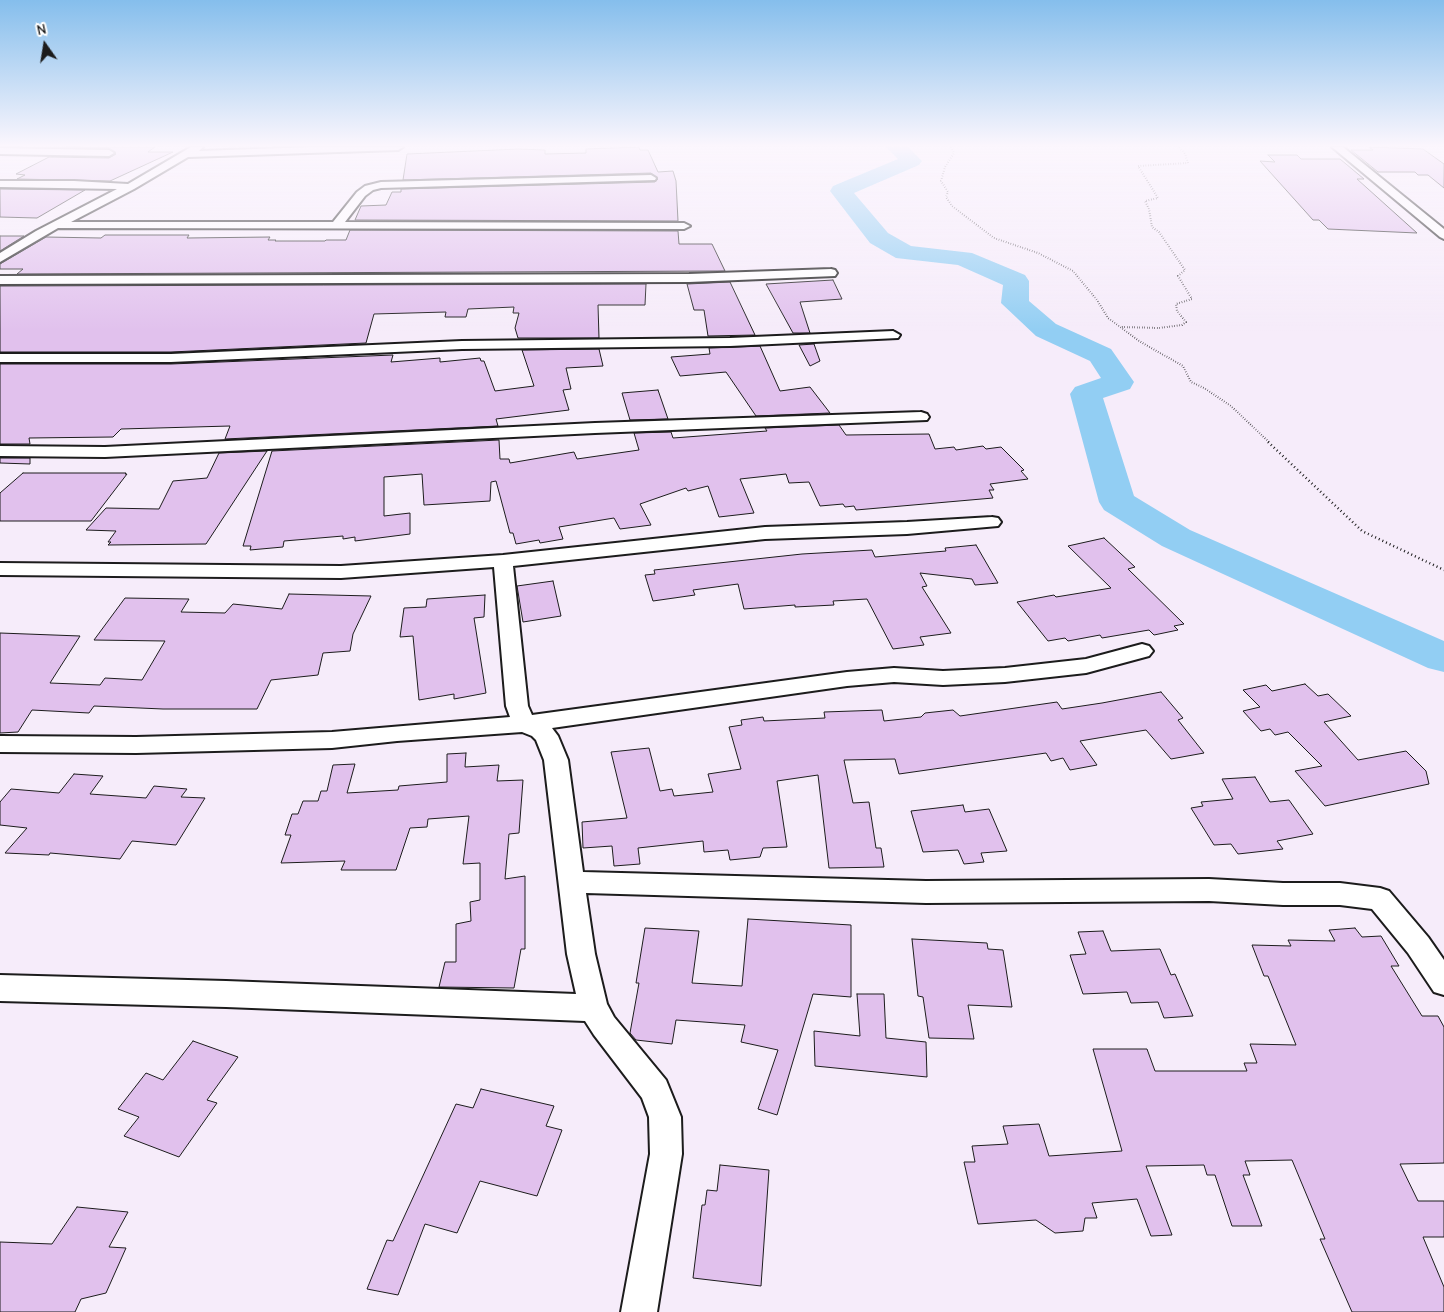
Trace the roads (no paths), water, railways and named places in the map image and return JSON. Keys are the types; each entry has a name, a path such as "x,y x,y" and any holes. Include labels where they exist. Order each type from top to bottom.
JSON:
{"street":[{"path":"0,258 53,226 88,208"},
{"path":"336,226 350,208"},
{"path":"1411,208 1444,235"},
{"path":"53,226 684,226"},
{"path":"0,280 679,278 831,273"},
{"path":"0,358 171,358 445,346 730,342 893,335"},
{"path":"0,451 105,452 595,428 921,417"},
{"path":"0,569 341,572 503,561 765,533 908,528 992,522"},
{"path":"503,561 516,698 524,724"},
{"path":"0,744 136,745 322,740 524,724 847,679 894,675 943,678 1005,675 1086,666 1142,651"},
{"path":"524,724 540,730 546,736 556,760 581,954 593,1008 604,1026 655,1090 665,1117 666,1154 639,1312"},
{"path":"572,882 926,892 1209,890 1283,894 1340,894 1380,899 1418,945 1444,983"},
{"path":"0,988 216,993 593,1008"}],"waterway":[{"path":"855,208 879,238 905,253 963,258 1016,281 1015,303 1046,330 1101,355 1119,382 1086,394 1117,502 1176,538 1444,658"}]}
